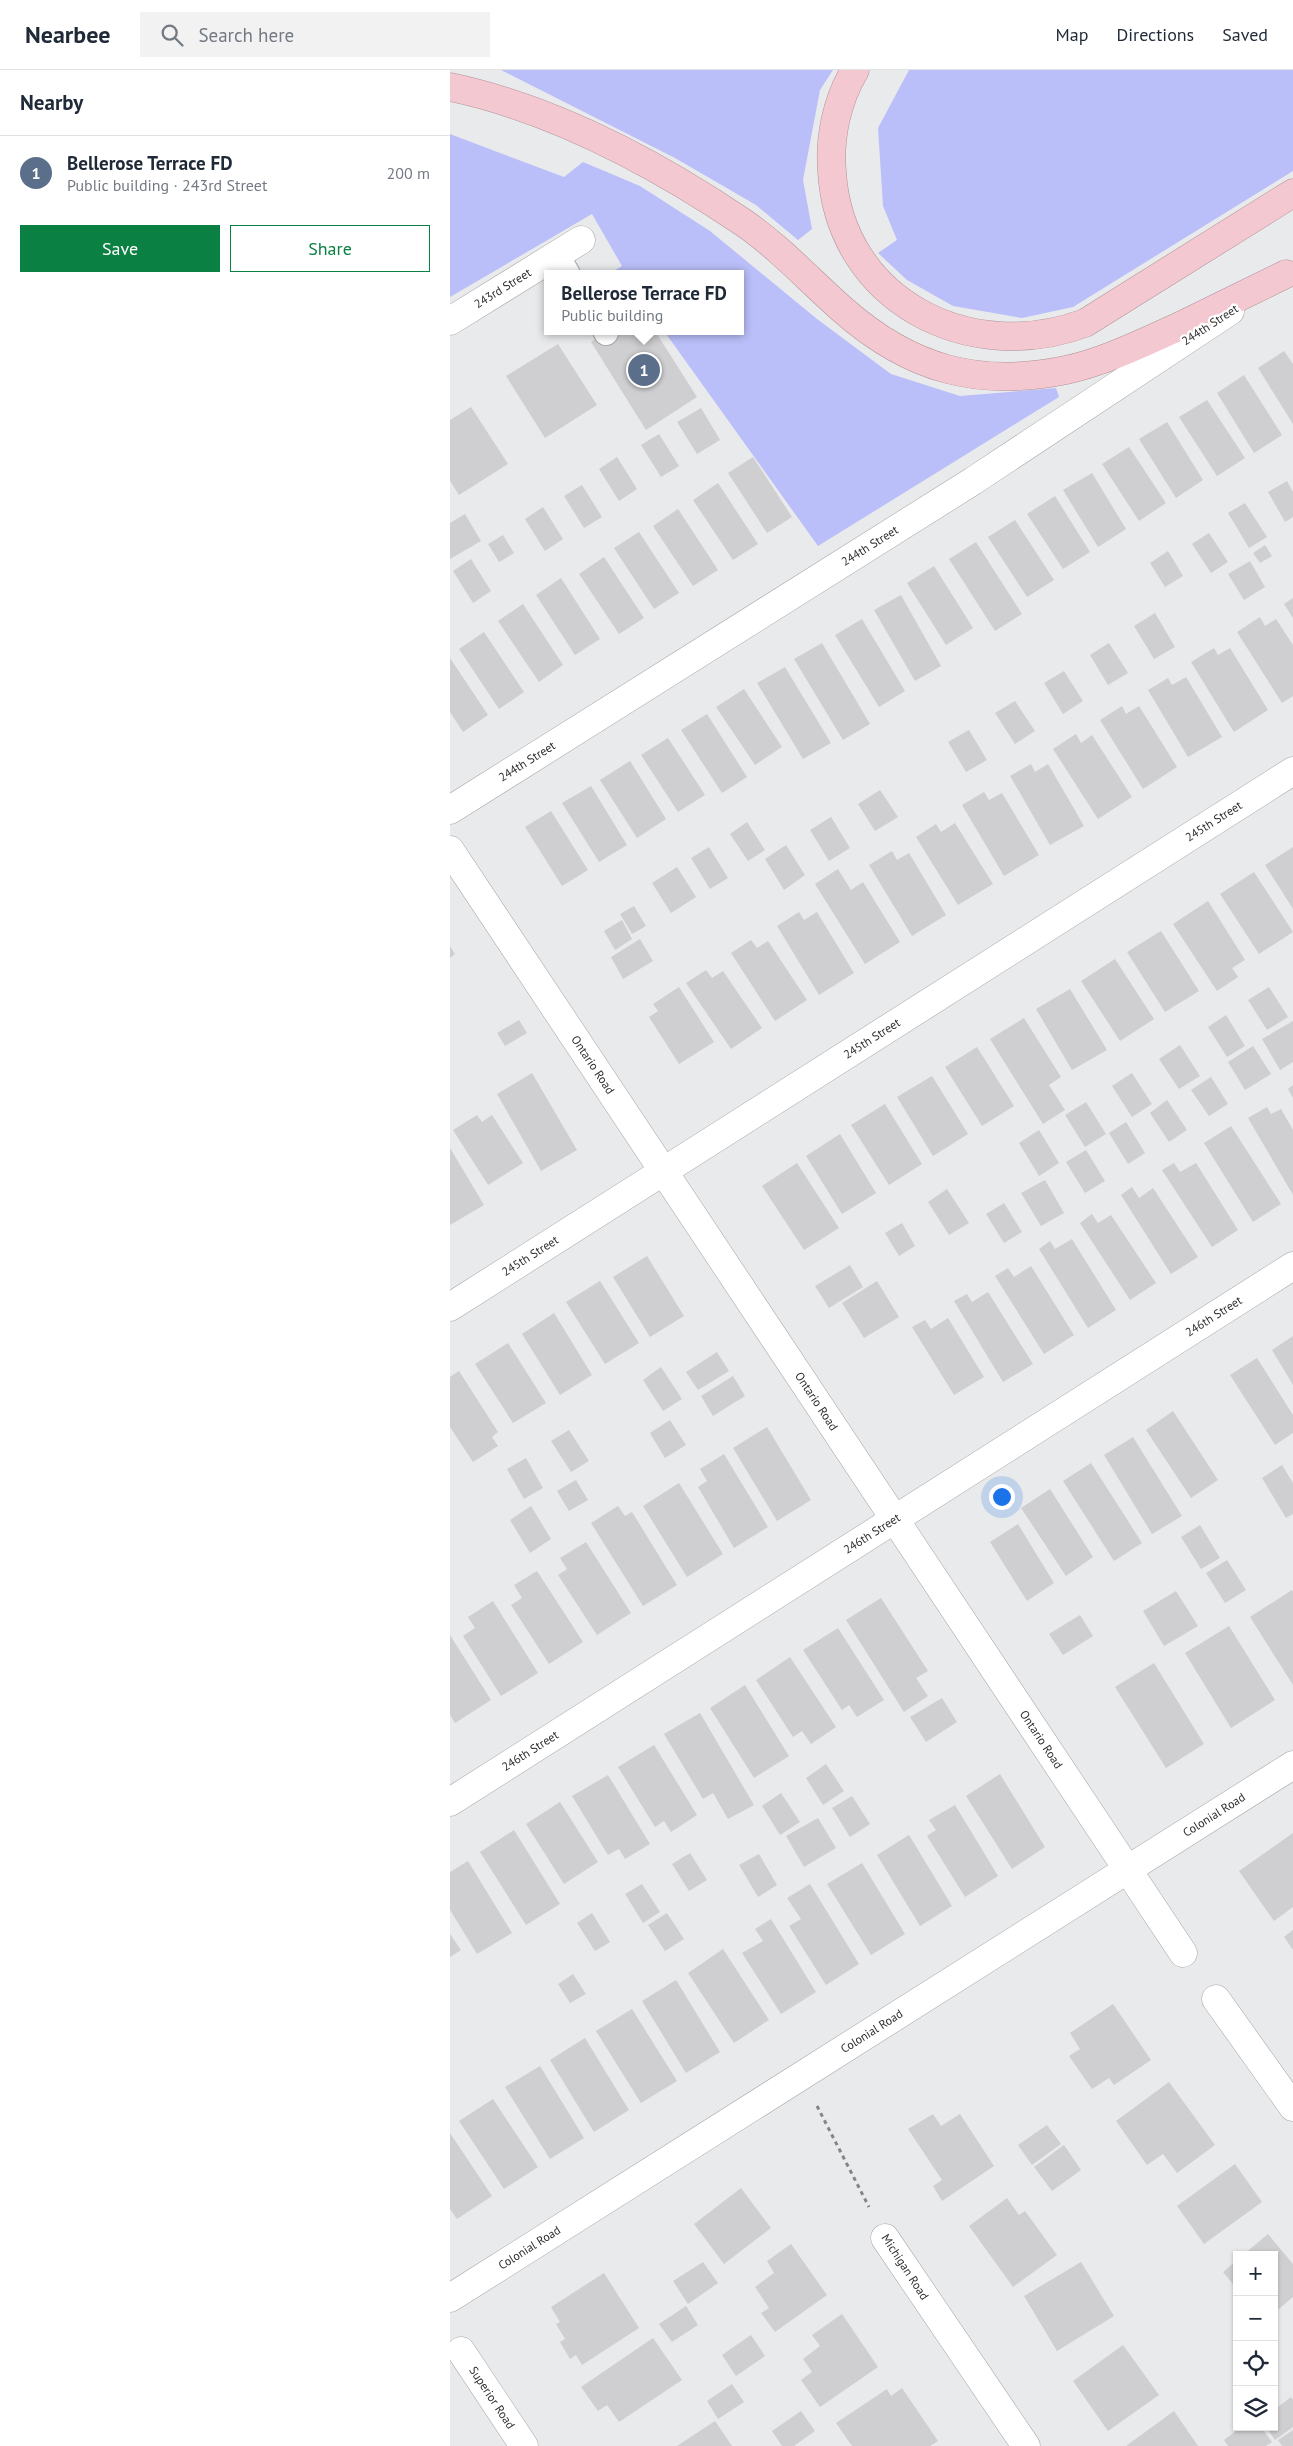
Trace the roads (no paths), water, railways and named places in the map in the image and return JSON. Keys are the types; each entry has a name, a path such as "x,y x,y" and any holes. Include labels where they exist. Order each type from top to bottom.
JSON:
{"highway":[{"path":"855,70 840,104 833,131 831,160 833,188 838,213 848,238 861,261 879,282 923,315 948,327 1006,337 1035,337 1060,332 1085,323 1293,194"},
{"path":"450,87 518,106 620,150 670,176 747,225 785,255 871,333 900,352 931,366 958,373 995,376 1027,374 1063,370 1093,363 1126,351 1286,274"}],"street":[{"name":"243rd Street","path":"551,270 563,264 581,240"},
{"name":"243rd Street","path":"450,321 544,274"},
{"name":"244th Street","path":"450,810 973,481 1286,274"},
{"name":"245th Street","path":"450,1307 1293,771"},
{"name":"Ontario Road","path":"450,850 1183,1953"},
{"name":"246th Street","path":"450,1802 1293,1266"},
{"name":"Colonial Road","path":"450,2298 1293,1765"},
{"path":"1216,1999 1293,2107"},
{"name":"Michigan Road","path":"885,2238 1026,2446"},
{"name":"Superior Road","path":"461,2351 524,2446"}],"place":[{"name":"Bellerose Terrace FD","path":"644,370"}]}
